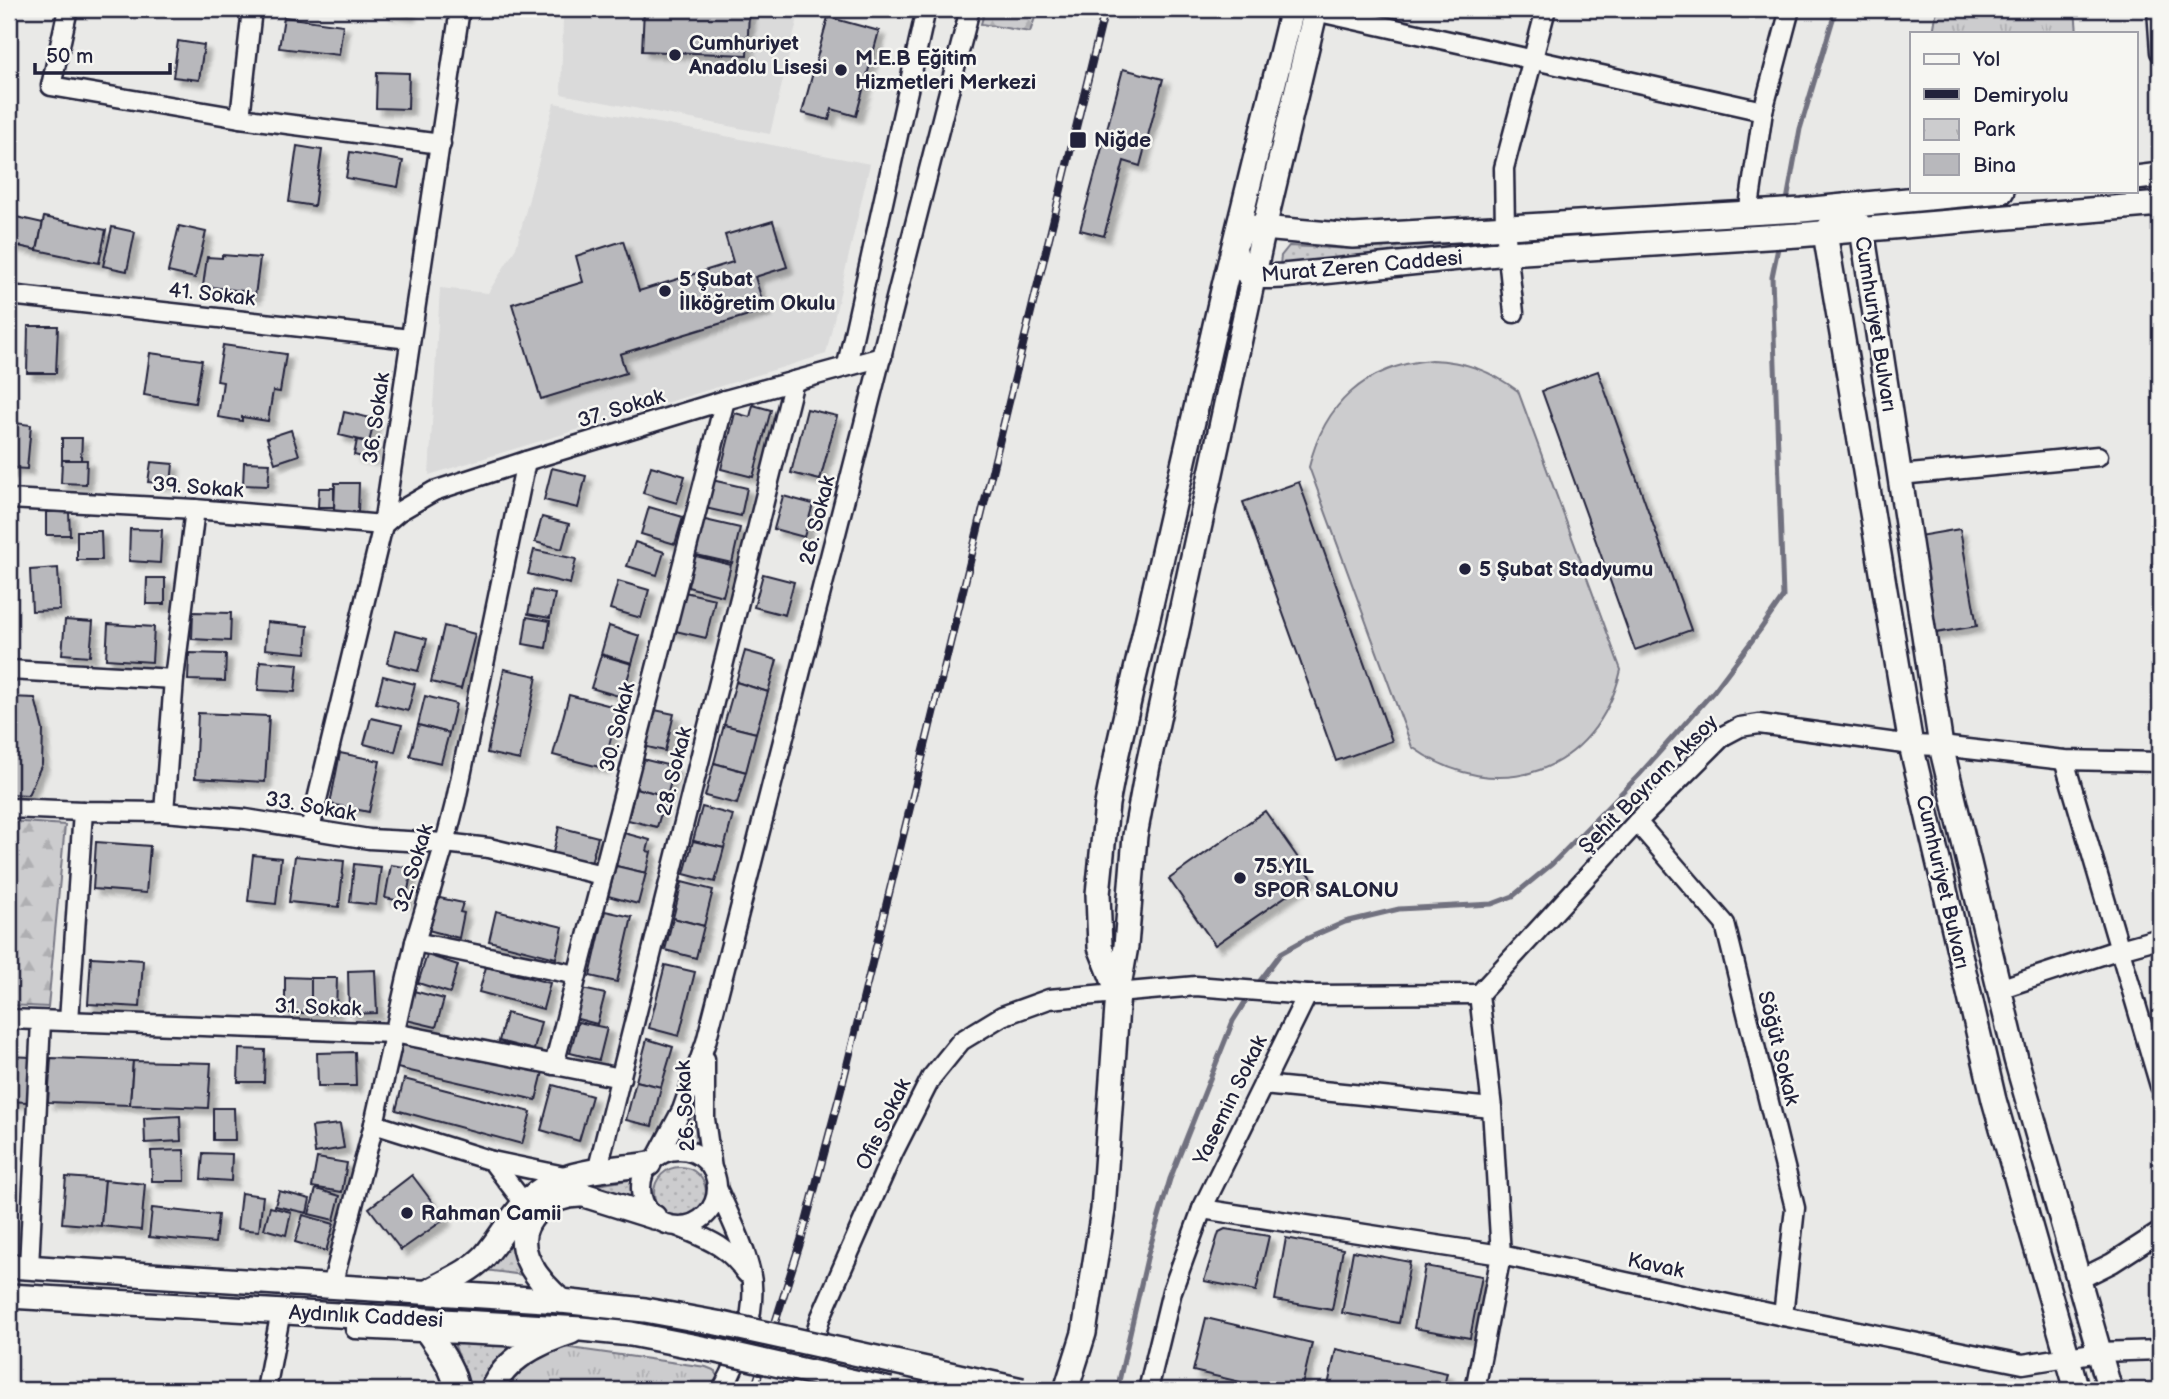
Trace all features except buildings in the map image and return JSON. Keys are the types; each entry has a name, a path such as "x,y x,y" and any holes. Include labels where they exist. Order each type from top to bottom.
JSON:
{"main road":[{"path":"1066,1390 1084,1333 1103,1210 1118,992 1126,946 1135,836 1308,10"},
{"path":"1118,992 1100,947 1098,894 1107,804 1234,247 1308,10"},
{"path":"2138,178 2160,175"},
{"name":"Murat Zeren Caddesi","path":"1992,192 1801,210 1353,236 1251,227 1241,233 1234,247 1240,268 1254,277 1283,276 1507,253 1825,233 2160,204"},
{"name":"Cumhuriyet Bulvarı","path":"2077,1390 1994,1100 1911,745 1825,233 1846,206 1862,229 1941,746 2016,1059 2109,1390"},
{"path":"427,1292 476,1264 485,1256 524,1203 550,1184 569,1177 653,1161"},
{"path":"561,1301 539,1280 526,1256 524,1236 527,1224 534,1215 554,1200 575,1194 654,1217"},
{"name":"Aydınlık Caddesi","path":"19,1267 561,1301 645,1310 722,1324 1022,1390"},
{"name":"Aydınlık Caddesi","path":"9,1296 281,1311 423,1326 567,1336 631,1334 890,1390"},
{"path":"423,1326 449,1364 457,1390"},
{"path":"492,1390 506,1368 536,1345 567,1336"}],"street":[{"path":"68,9 51,86 240,118 441,144"},
{"path":"240,118 252,9"},
{"name":"36. Sokak","path":"310,829 383,525 460,9"},
{"path":"847,365 926,9"},
{"name":"26. Sokak","path":"653,1161 682,1110 706,1042 970,9"},
{"path":"1514,313 1505,228 1504,167 1546,9"},
{"path":"1756,213 1763,111 1790,9"},
{"path":"2157,9 2160,52"},
{"path":"1308,10 1763,111"},
{"name":"41. Sokak","path":"9,295 410,339"},
{"name":"37. Sokak","path":"383,525 434,492 526,461 882,356"},
{"name":"28. Sokak","path":"597,1172 794,381"},
{"name":"30. Sokak","path":"554,1065 725,401"},
{"path":"1900,475 2098,456"},
{"name":"32. Sokak","path":"332,1286 374,1124 415,942 446,843 526,461"},
{"name":"39. Sokak","path":"9,499 194,509 383,525"},
{"path":"164,812 174,679 194,509"},
{"path":"9,670 174,679"},
{"name":"Şehit Bayram Aksoy","path":"1479,994 1637,822 1723,736 1740,727 1759,724 1911,745 2064,760 2160,762"},
{"path":"2064,760 2160,1086"},
{"name":"33. Sokak","path":"9,807 164,812 246,819 369,839 489,848 602,875"},
{"path":"69,1021 83,811"},
{"name":"Söğüt Sokak","path":"1637,822 1725,924 1796,1208 1783,1316"},
{"path":"1999,989 2160,938"},
{"path":"415,942 577,975"},
{"name":"Ofis Sokak","path":"800,1390 820,1319 893,1153 931,1078 961,1041 1002,1016 1049,999 1195,986 1307,995"},
{"path":"1307,995 1479,994 1492,1108 1501,1255 1475,1390"},
{"name":"Yasemin Sokak","path":"1148,1390 1172,1291 1202,1209 1307,995"},
{"name":"31. Sokak","path":"9,1019 394,1033 621,1078"},
{"path":"19,1267 41,1021"},
{"name":"26. Sokak","path":"706,1042 705,1119 712,1168"},
{"path":"1264,1085 1492,1108"},
{"path":"374,1124 492,1161 569,1177"},
{"path":"722,1390 739,1355 750,1306 751,1281 743,1247 717,1188 712,1168 706,1160 687,1151 666,1152 653,1161 640,1187 644,1204 654,1217 727,1251 751,1281"},
{"path":"492,1161 524,1203"},
{"path":"679,1227 689,1226 706,1215 716,1198 717,1188"},
{"name":"Kavak","path":"1202,1209 1501,1255 2023,1364 2099,1352 2160,1350"},
{"path":"2078,1280 2112,1263 2160,1232"},
{"path":"266,1390 281,1311"},
{"path":"355,1329 423,1326"}],"shaded area":[{"name":"Cumhuriyet Anadolu Lisesi","path":"590,9 800,9 770,134 561,94 563,17"},
{"name":"5 Şubat İlköğretim Okulu","path":"554,103 870,164 826,354 429,475 440,288 488,293 516,248"}],"green space":[{"path":"985,9 1038,9 1030,32 981,24"},
{"path":"1937,9 2075,9 2077,32 1933,32"},
{"path":"1480,242 1480,246 1280,265 1281,256 1289,246 1354,249"},
{"name":"5 Şubat Stadyumu","path":"1431,360 1455,362 1477,368 1518,391 1621,670 1609,705 1590,734 1567,756 1539,770 1509,777 1477,775 1444,765 1412,747 1309,467 1325,425 1351,392 1386,370"},
{"path":"9,821 65,825 48,1007 9,1005"},
{"path":"695,1110 697,1147 679,1145"},
{"path":"680,1167 690,1169 698,1175 704,1183 704,1203 698,1211 690,1217 680,1219 670,1217 662,1211 656,1203 654,1193 656,1183 662,1175 670,1169"},
{"path":"635,1179 633,1202 584,1187"},
{"path":"510,1239 515,1241 523,1275 485,1270 503,1253"},
{"path":"452,1337 519,1341 489,1368 479,1387 469,1387"},
{"path":"549,1345 706,1367 716,1371 718,1382 711,1390 497,1390"}],"waterway":[{"path":"1786,206 1800,129 1836,9"},
{"path":"1256,986 1281,953 1345,922 1399,909 1492,904 1513,896 1552,864 1639,775 1714,691 1760,630 1783,597 1772,277 1779,243"},
{"path":"1117,1390 1148,1254 1170,1179 1233,1021 1250,994"}],"railway":[{"path":"754,1390 802,1237 842,1086 1105,9"}],"place":[{"name":"Cumhuriyet Anadolu Lisesi","path":"675,55"},
{"name":"M.E.B Eğitim Hizmetleri Merkezi","path":"841,70"},
{"name":"Niğde","path":"1078,140"},
{"name":"5 Şubat İlköğretim Okulu","path":"665,291"},
{"name":"5 Şubat Stadyumu","path":"1465,569"},
{"name":"75.YIL SPOR SALONU","path":"1240,878"},
{"name":"Rahman Camii","path":"407,1213"}]}
